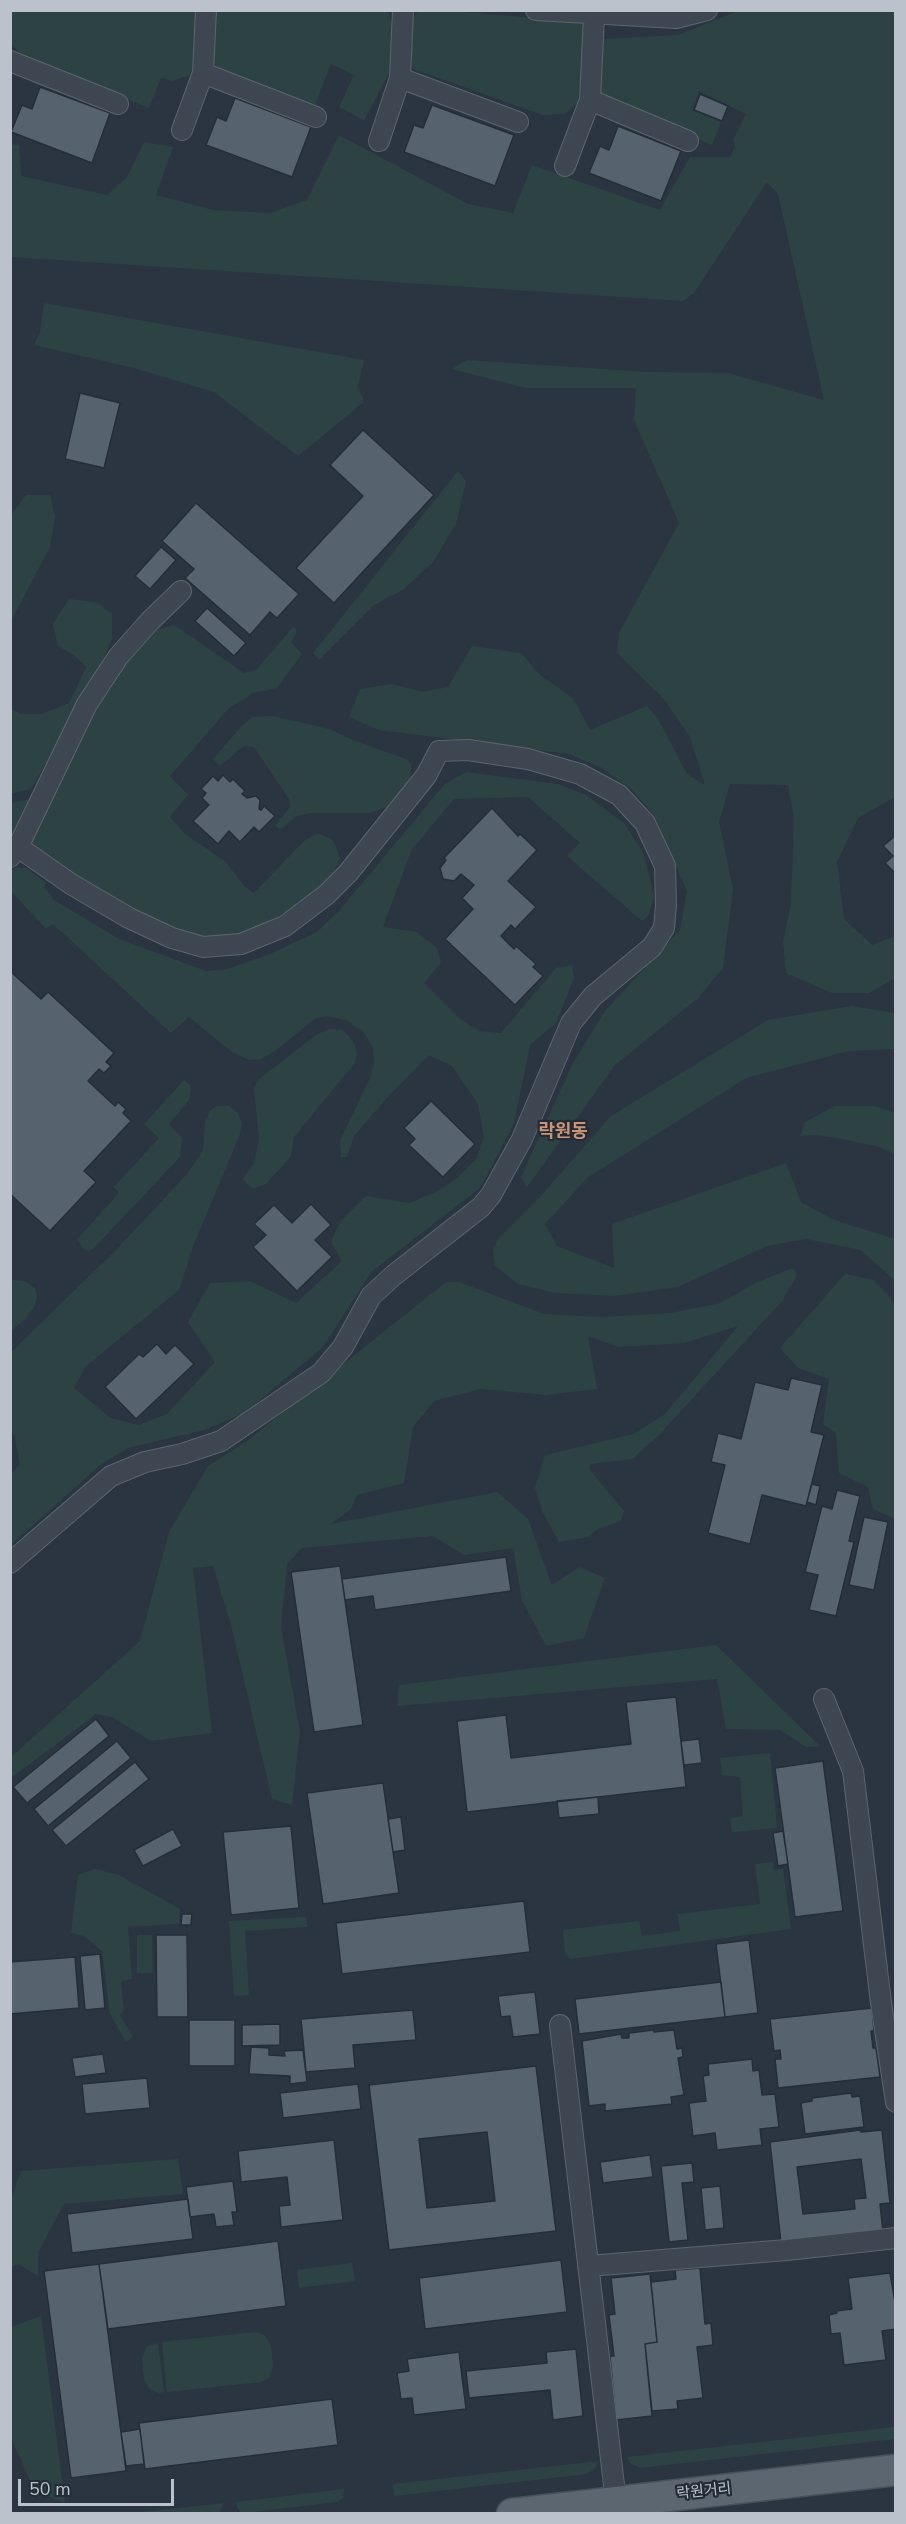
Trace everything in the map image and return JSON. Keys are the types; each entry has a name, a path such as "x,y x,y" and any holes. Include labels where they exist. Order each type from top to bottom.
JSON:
{"main road":[{"name":"락원거리","path":"513,2514 896,2470"}],"street":[{"path":"183,130 203,73 206,10"},
{"path":"379,141 400,78 403,10"},
{"path":"536,10 594,16 676,18 707,10"},
{"path":"565,166 590,100 594,16"},
{"path":"10,61 118,104"},
{"path":"203,73 316,117"},
{"path":"400,78 518,122"},
{"path":"590,100 688,141"},
{"path":"10,1563 111,1476 145,1462 182,1454 221,1441 321,1373 343,1347 371,1296 394,1275 481,1208 491,1195 522,1139 571,1023 593,996 652,947 664,928 665,866 645,823 620,795 580,774 528,759 468,750 439,751 426,776 348,873 326,895 285,926 241,944 203,947 172,938 129,918 14,852 87,704 118,657 181,591"},
{"path":"824,1699 853,1771 879,1991 896,2102"},
{"path":"560,2025 616,2502"},
{"path":"588,2266 787,2250 896,2238"}],"green space":[{"path":"385,10 390,15 394,46 389,73 364,120 339,107 354,75 331,64 315,105 236,78 217,68 210,58 215,11"},
{"path":"10,11 197,11 200,28 192,74 173,81 161,78 149,108 21,55 12,44"},
{"path":"418,11 451,11 574,21 583,25 586,32 578,103 564,114 543,115 413,69 408,65 412,20"},
{"path":"738,11 895,11 895,797 858,818 837,862 844,919 872,945 895,936 895,978 869,993 832,993 786,973 783,942 791,904 794,819 788,785 730,784 719,822 733,889 723,968 697,999 615,1065 527,1187 521,1177 573,1063 605,1011 680,930 687,891 654,815 632,790 602,768 569,754 379,730 349,717 360,689 391,684 423,692 448,687 472,646 521,653 540,675 573,698 590,730 647,706 658,719 687,774 705,785 690,737 664,699 617,653 619,633 679,523 634,420 636,388 525,388 452,369 467,360 648,372 728,373 824,400 778,194 767,182 694,293 683,301 11,257 10,144 19,145 21,176 107,195 127,177 144,142 173,147 156,195 213,210 270,213 307,200 339,135 468,204 513,213 532,165 660,210 690,157 730,157 735,147 733,140 746,114 699,91 692,110 721,122 712,145 604,98 598,92 603,39 678,35"},
{"path":"44,303 364,360 358,386 364,402 298,456 214,392 134,368 34,345 40,332"},
{"path":"458,471 466,481 456,524 433,562 403,590 374,605 319,660 313,653"},
{"path":"26,495 50,495 55,517 50,547 11,621 11,515"},
{"path":"69,599 95,602 112,613 112,638 98,673 31,789 11,794 10,708 20,714 42,714 69,703 86,667 74,655 58,646 53,624"},
{"path":"174,625 244,673 257,669 294,626 297,632 291,642 302,654 277,688 253,693 229,708 170,776 188,795 170,817 185,834 226,862 245,887 254,893 304,841 318,833 333,840 340,858 333,873 319,889 289,910 252,931 224,939 195,936 159,922 91,888 34,851 29,840 56,783 110,683 157,630"},
{"path":"273,716 329,729 406,759 411,764 411,776 405,789 387,807 369,813 311,813 296,816 281,829 275,826 290,807 289,799 254,747 244,746 220,766 213,759 253,717"},
{"path":"466,772 558,784 586,795 625,824 644,854 654,897 648,916 642,921 567,856 580,843 528,797 454,799 411,851 383,927 417,932 437,948 441,963 424,983 458,1017 479,1031 501,1033 556,968 572,965 574,978 556,1023 530,1045 514,1123 480,1188 371,1272 323,1347 244,1413 204,1430 128,1448 101,1464 11,1545 11,1474 20,1464 14,1434 11,1431 11,1352 115,1251 188,1173 203,1150 205,1121 210,1111 216,1106 229,1106 237,1112 242,1122 240,1134 194,1244 179,1290 85,1367 74,1388 110,1418 139,1425 167,1414 215,1362 188,1322 210,1283 250,1281 296,1303 342,1261 331,1242 340,1222 366,1196 409,1203 436,1192 456,1179 477,1158 484,1136 478,1104 452,1066 429,1055 354,1136 347,1157 341,1157 340,1141 370,1078 374,1062 373,1047 362,1030 345,1020 327,1016 314,1019 275,1051 261,1059 249,1060 232,1052 189,1017 171,1033 53,924 46,929 11,891 11,872 15,868 26,868 46,883 44,887 54,900 119,939 206,971 228,969 270,954 317,932 340,910 445,784"},
{"path":"30,799 17,831 11,841 11,803"},
{"path":"851,1006 895,1013 895,1049 849,1051 746,1078 587,1178 545,1224 557,1246 614,1268 612,1224 786,1163 801,1202 834,1220 895,1239 895,1281 861,1250 807,1239 767,1246 678,1287 614,1296 554,1293 518,1284 495,1266 493,1249 498,1239 539,1198 611,1116 768,1020"},
{"path":"330,1029 342,1030 349,1036 355,1045 357,1054 354,1064 294,1137 291,1156 266,1184 252,1189 243,1179 254,1163 259,1139 254,1089 258,1080 317,1034"},
{"path":"184,1080 191,1086 189,1100 169,1124 182,1138 180,1157 94,1248 90,1251 84,1250 78,1240 80,1236 119,1193 114,1187 159,1138 144,1124"},
{"path":"835,1106 875,1106 895,1113 895,1154 879,1147 843,1139 815,1135 800,1136 805,1122"},
{"path":"793,1268 797,1275 782,1301 659,1435 632,1459 590,1464 590,1470 624,1511 621,1521 597,1529 589,1537 559,1542 543,1513 535,1488 545,1455 634,1434 665,1414 738,1326 684,1343 619,1347 588,1336 597,1389 546,1395 481,1389 434,1401 413,1427 404,1483 357,1495 351,1509 331,1524 497,1492 528,1519 552,1585 579,1567 605,1578 584,1638 546,1646 522,1600 513,1548 464,1555 433,1536 302,1548 287,1564 281,1627 300,1732 292,1805 272,1799 231,1625 213,1566 193,1568 212,1733 151,1741 112,1717 96,1714 11,1778 10,1758 140,1641 169,1532 208,1466 247,1441 446,1282 459,1282 544,1314 601,1317 671,1313 721,1303 755,1283"},
{"path":"845,1274 873,1280 890,1297 895,1308 895,1519 873,1509 868,1487 839,1473 836,1433 823,1424 829,1379 798,1368 780,1348"},
{"path":"13,1280 25,1281 35,1288 37,1297 35,1306 11,1331 11,1282"},
{"path":"716,1645 820,1746 806,1747 780,1730 726,1729 717,1679 397,1706 399,1685"},
{"path":"770,1753 777,1828 732,1832 730,1818 743,1816 740,1777 722,1775 720,1758"},
{"path":"773,1862 774,1870 783,1869 791,1929 570,1959 565,1954 563,1930 639,1921 642,1936 680,1931 678,1914 760,1904 755,1864"},
{"path":"95,1869 119,1875 180,1909 179,1924 128,1927 132,1979 121,1981 124,2011 120,2015 133,2036 126,2042 110,2014 102,1951 84,1936 71,1933 78,1875"},
{"path":"306,1917 307,1927 245,1931 249,1995 234,1996 229,1921"},
{"path":"137,1935 152,1935 153,1973 137,1973"},
{"path":"178,2159 183,2194 64,2204 38,2252 38,2276 18,2264 11,2267 11,2200 21,2171"},
{"path":"352,2263 355,2281 299,2288 297,2270"},
{"path":"41,2316 65,2503 35,2491 11,2438 11,2327"},
{"path":"256,2332 264,2335 271,2345 273,2366 269,2378 261,2382 167,2392 162,2342"},
{"path":"158,2343 164,2392 159,2393 151,2390 144,2380 142,2359 146,2347"},
{"path":"895,2427 895,2439 640,2468 630,2463 627,2457"},
{"path":"599,2461 587,2474 394,2496 393,2484"},
{"path":"344,2489 343,2498 337,2502 245,2513 241,2512 236,2502"},
{"path":"224,2503 219,2513 132,2513"}],"building":[{"path":"40,87 110,113 92,163 11,132 22,105 32,109"},
{"path":"700,94 728,106 722,121 694,110"},
{"path":"235,98 311,127 292,177 206,145 217,117 226,121"},
{"path":"432,105 514,135 495,186 404,152 414,125 423,128"},
{"path":"618,126 681,151 661,201 589,173 600,146 609,150"},
{"path":"80,393 120,403 104,468 65,459"},
{"path":"363,430 434,495 334,603 296,568 363,496 330,465"},
{"path":"196,503 299,594 277,618 270,612 250,635 185,578 194,569 162,541"},
{"path":"161,547 176,560 150,589 135,576"},
{"path":"207,608 246,643 234,656 195,621"},
{"path":"223,775 230,782 233,779 245,791 242,794 247,798 256,796 260,800 259,809 261,810 264,806 275,816 259,832 254,827 240,842 229,831 218,844 193,821 209,805 202,798 206,793 201,789 213,776 218,781"},
{"path":"492,808 518,836 520,834 537,850 508,881 536,907 515,929 511,925 501,936 514,949 516,946 536,964 533,967 543,976 515,1005 445,939 473,909 462,898 474,885 461,874 454,881 443,879 440,868 446,860 444,858"},
{"path":"896,835 896,874 885,863 893,856 883,846"},
{"path":"10,971 41,999 48,992 114,1053 106,1062 111,1066 104,1073 99,1069 88,1081 115,1106 118,1102 126,1109 123,1113 131,1121 84,1171 96,1182 50,1231 10,1194"},
{"path":"431,1101 475,1144 443,1177 409,1145 415,1139 404,1128"},
{"path":"311,1204 331,1225 315,1240 332,1257 297,1291 253,1247 266,1235 254,1224 274,1205 292,1223"},
{"path":"157,1344 166,1354 175,1345 194,1364 136,1419 105,1387 139,1354 143,1357"},
{"path":"791,1378 822,1385 811,1432 824,1435 806,1506 762,1495 750,1544 708,1533 725,1465 711,1462 718,1433 741,1439 755,1382 788,1390"},
{"path":"812,1484 820,1486 816,1505 807,1502"},
{"path":"837,1490 860,1496 849,1541 854,1542 836,1616 809,1610 818,1575 805,1572 822,1506 832,1509"},
{"path":"864,1517 888,1522 874,1590 849,1585"},
{"path":"506,1557 511,1591 375,1610 373,1596 345,1600 342,1579"},
{"path":"340,1566 363,1725 314,1732 291,1572"},
{"path":"676,1697 686,1787 467,1812 457,1721 506,1715 511,1758 631,1744 626,1702"},
{"path":"96,1719 109,1736 27,1803 13,1787"},
{"path":"699,1739 702,1763 684,1765 681,1741"},
{"path":"117,1741 131,1758 48,1826 34,1809"},
{"path":"823,1761 843,1911 795,1917 775,1768"},
{"path":"135,1762 149,1779 66,1846 52,1830"},
{"path":"383,1783 399,1893 323,1904 307,1793"},
{"path":"598,1797 599,1814 559,1818 557,1801"},
{"path":"401,1817 405,1850 393,1852 388,1819"},
{"path":"291,1826 299,1908 231,1915 223,1832"},
{"path":"173,1829 182,1846 143,1866 134,1850"},
{"path":"783,1831 788,1864 778,1866 773,1833"},
{"path":"524,1901 530,1952 342,1974 336,1923"},
{"path":"182,1914 192,1914 191,1925 181,1925"},
{"path":"156,1935 187,1935 188,2017 157,2017"},
{"path":"749,1940 758,2013 725,2017 716,1944"},
{"path":"100,1954 105,2008 85,2010 80,1956"},
{"path":"75,1957 79,2008 10,2014 10,1962"},
{"path":"721,1982 725,2017 579,2034 575,1999"},
{"path":"535,1992 540,2034 513,2037 510,2016 501,2017 498,1996"},
{"path":"872,2008 874,2031 871,2031 880,2077 778,2088 775,2059 781,2059 780,2050 774,2051 770,2019"},
{"path":"413,2010 416,2040 353,2045 355,2068 306,2072 301,2019"},
{"path":"189,2020 235,2020 235,2066 189,2066"},
{"path":"280,2024 280,2045 242,2046 242,2025"},
{"path":"654,2030 654,2032 674,2030 677,2049 682,2048 683,2057 678,2058 684,2095 671,2097 672,2104 605,2111 605,2104 589,2106 582,2041 621,2034 622,2038 629,2038 629,2033"},
{"path":"251,2047 269,2048 269,2055 285,2056 284,2051 303,2050 307,2082 290,2084 290,2076 249,2074"},
{"path":"103,2054 106,2073 75,2077 72,2058"},
{"path":"752,2059 753,2071 759,2070 762,2095 775,2094 779,2127 760,2129 762,2145 717,2150 715,2133 693,2136 689,2103 706,2101 703,2076 709,2075 708,2064"},
{"path":"536,2066 556,2231 389,2250 369,2085","holes":["487,2132 495,2201 427,2208 419,2139"]},
{"path":"147,2078 150,2108 85,2114 82,2084"},
{"path":"358,2084 361,2109 283,2118 280,2093"},
{"path":"851,2093 852,2097 860,2096 864,2127 805,2134 801,2103 812,2101 812,2098"},
{"path":"860,2130 861,2132 882,2130 890,2203 880,2204 883,2232 781,2243 770,2142","holes":["861,2159 866,2198 854,2199 855,2209 803,2214 797,2167"]},
{"path":"334,2140 343,2220 281,2227 279,2206 290,2205 287,2177 241,2182 238,2151"},
{"path":"650,2155 653,2177 603,2183 600,2162"},
{"path":"692,2163 694,2182 682,2183 688,2240 669,2242 661,2166"},
{"path":"233,2181 237,2212 232,2212 234,2225 216,2227 214,2214 190,2217 186,2187"},
{"path":"720,2186 724,2228 705,2230 701,2188"},
{"path":"188,2199 193,2239 72,2253 67,2214"},
{"path":"278,2241 286,2306 108,2329 99,2264"},
{"path":"561,2260 567,2312 425,2329 419,2278"},
{"path":"99,2264 126,2471 71,2478 44,2271"},
{"path":"700,2268 705,2324 711,2323 713,2345 697,2347 703,2398 677,2401 678,2409 652,2411 645,2344 657,2342 651,2282 676,2279 675,2270"},
{"path":"890,2273 896,2308 896,2329 882,2331 886,2360 844,2365 840,2333 831,2334 829,2315 837,2313 836,2311 852,2309 848,2278"},
{"path":"650,2274 657,2342 645,2344 652,2416 616,2420 610,2356 614,2356 609,2315 615,2314 611,2278"},
{"path":"576,2349 583,2416 553,2420 550,2390 469,2398 466,2371 547,2363 546,2352"},
{"path":"459,2352 466,2409 414,2415 412,2398 401,2399 397,2373 409,2371 407,2359"},
{"path":"332,2399 338,2445 145,2469 139,2423"},
{"path":"140,2429 144,2464 126,2466 121,2432"}],"district":[{"name":"락원동","path":"563,1133"}]}
